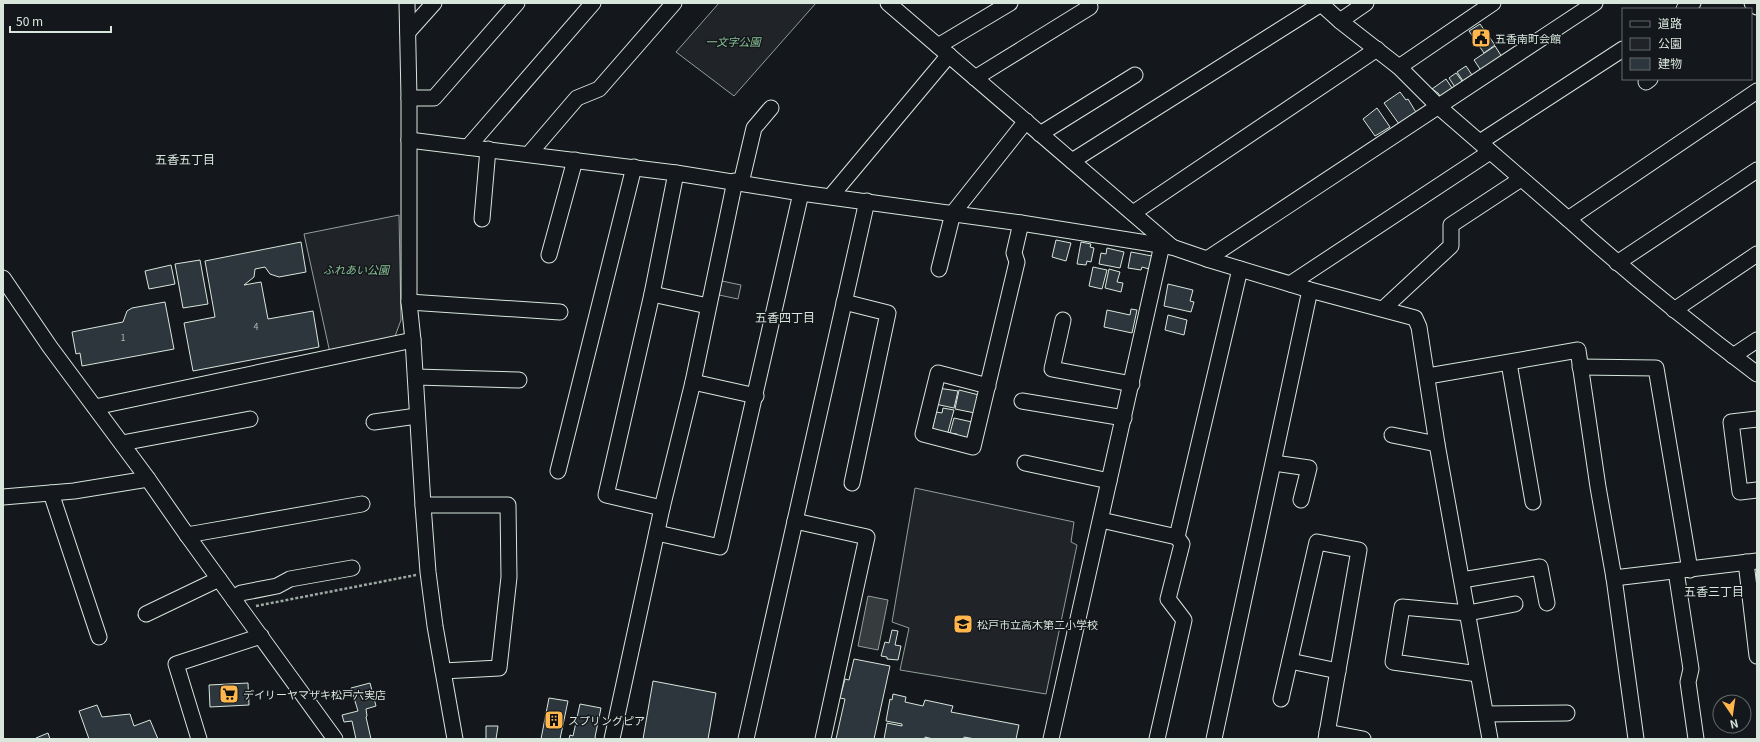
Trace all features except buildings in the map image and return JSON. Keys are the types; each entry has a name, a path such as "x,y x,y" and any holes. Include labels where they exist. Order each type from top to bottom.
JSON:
{"street":[{"path":"407,3 409,98 409,302 414,340 417,416 428,572 435,626 455,739"},
{"path":"408,32 434,3"},
{"path":"409,98 434,98 517,3"},
{"path":"468,147 592,3"},
{"path":"530,154 578,98 599,90 674,3"},
{"path":"888,3 1132,213 1167,246"},
{"path":"831,196 944,51 1010,3"},
{"path":"975,78 1090,6 1088,3"},
{"path":"1340,21 1366,3"},
{"path":"1399,66 1493,3"},
{"path":"1207,259 1595,3"},
{"path":"1072,161 1321,4 1340,21 1399,66 1439,107 1617,263 1674,310 1757,374"},
{"path":"1132,213 1378,49"},
{"path":"1290,284 1622,50"},
{"path":"1040,134 1135,75"},
{"path":"1568,220 1757,91"},
{"path":"612,739 662,508 693,382 708,306 738,182 754,128 771,108"},
{"path":"939,269 953,213 1026,121"},
{"path":"409,140 634,167 802,193 1021,223 1167,246 1310,290 1415,318 1419,327 1428,376 1437,444 1490,739"},
{"path":"482,219 488,149"},
{"path":"549,255 575,160"},
{"path":"558,471 634,167"},
{"path":"1617,263 1757,170"},
{"path":"662,508 606,495 652,294 676,173"},
{"path":"1383,310 1451,246 1451,225 1521,178"},
{"path":"657,533 720,548 802,193"},
{"path":"746,739 867,201"},
{"path":"988,386 938,373 923,434 973,446 988,386 1017,262 1014,253 1021,223"},
{"path":"1051,739 1132,384 1167,246"},
{"path":"1674,310 1757,254"},
{"path":"1177,537 1240,269"},
{"path":"3,278 50,347 122,443 187,536 335,739"},
{"path":"1214,739 1310,290"},
{"path":"652,294 708,306"},
{"path":"409,302 560,312"},
{"path":"844,302 888,313 852,483"},
{"path":"1063,320 1052,369 1132,384"},
{"path":"95,407 414,340"},
{"path":"1733,356 1757,340"},
{"path":"1428,376 1578,350 1598,487 1614,578 1636,739"},
{"path":"1509,363 1532,502"},
{"path":"1580,367 1656,368 1683,571 1691,669 1688,682 1696,739"},
{"path":"416,377 519,380"},
{"path":"693,382 756,396"},
{"path":"1022,401 1124,418"},
{"path":"374,422 417,416"},
{"path":"1757,418 1731,422 1740,492 1757,490"},
{"path":"122,443 250,419"},
{"path":"1392,435 1437,444"},
{"path":"1025,463 1110,481"},
{"path":"1274,463 1309,468 1301,500"},
{"path":"3,497 74,491 148,479"},
{"path":"51,493 99,637"},
{"path":"187,536 362,504"},
{"path":"423,505 508,505 510,577 499,668 443,671"},
{"path":"1101,520 1177,537 1182,544 1168,599 1184,620 1156,739"},
{"path":"795,521 868,537 823,739"},
{"path":"1281,699 1317,542 1359,550 1327,735 1363,739"},
{"path":"1614,578 1752,562 1757,656"},
{"path":"1462,580 1540,567 1547,603"},
{"path":"238,605 241,593 277,586 290,579 352,568"},
{"path":"146,614 219,579"},
{"path":"1478,674 1393,662 1402,607 1468,613 1515,604"},
{"path":"199,739 176,664 261,636"},
{"path":"1290,661 1338,671"},
{"path":"1486,714 1566,713"}],"path":[{"path":"238,605 428,572"}],"green space":[{"name":"一文字公園","path":"719,3 816,3 734,96 676,52"},
{"name":"ふれあい公園","path":"399,215 401,320 394,339 330,353 304,234"},
{"path":"722,281 741,285 738,299 719,295"},
{"path":"915,488 1074,522 1071,542 1077,545 1046,694 900,670 909,628 892,622"}],"shaded area":[{"path":"868,596 888,600 878,650 858,646"}],"place":[{"name":"五香南町会館","path":"1481,38"},
{"name":"松戸市立高木第二小学校","path":"963,624"},
{"name":"デイリーヤマザキ松戸六実店","path":"229,694"},
{"name":"スプリングピア","path":"554,720"}],"district":[{"name":"五香五丁目","path":"185,158"},
{"name":"五香四丁目","path":"785,316"},
{"name":"五香三丁目","path":"1714,590"}]}
